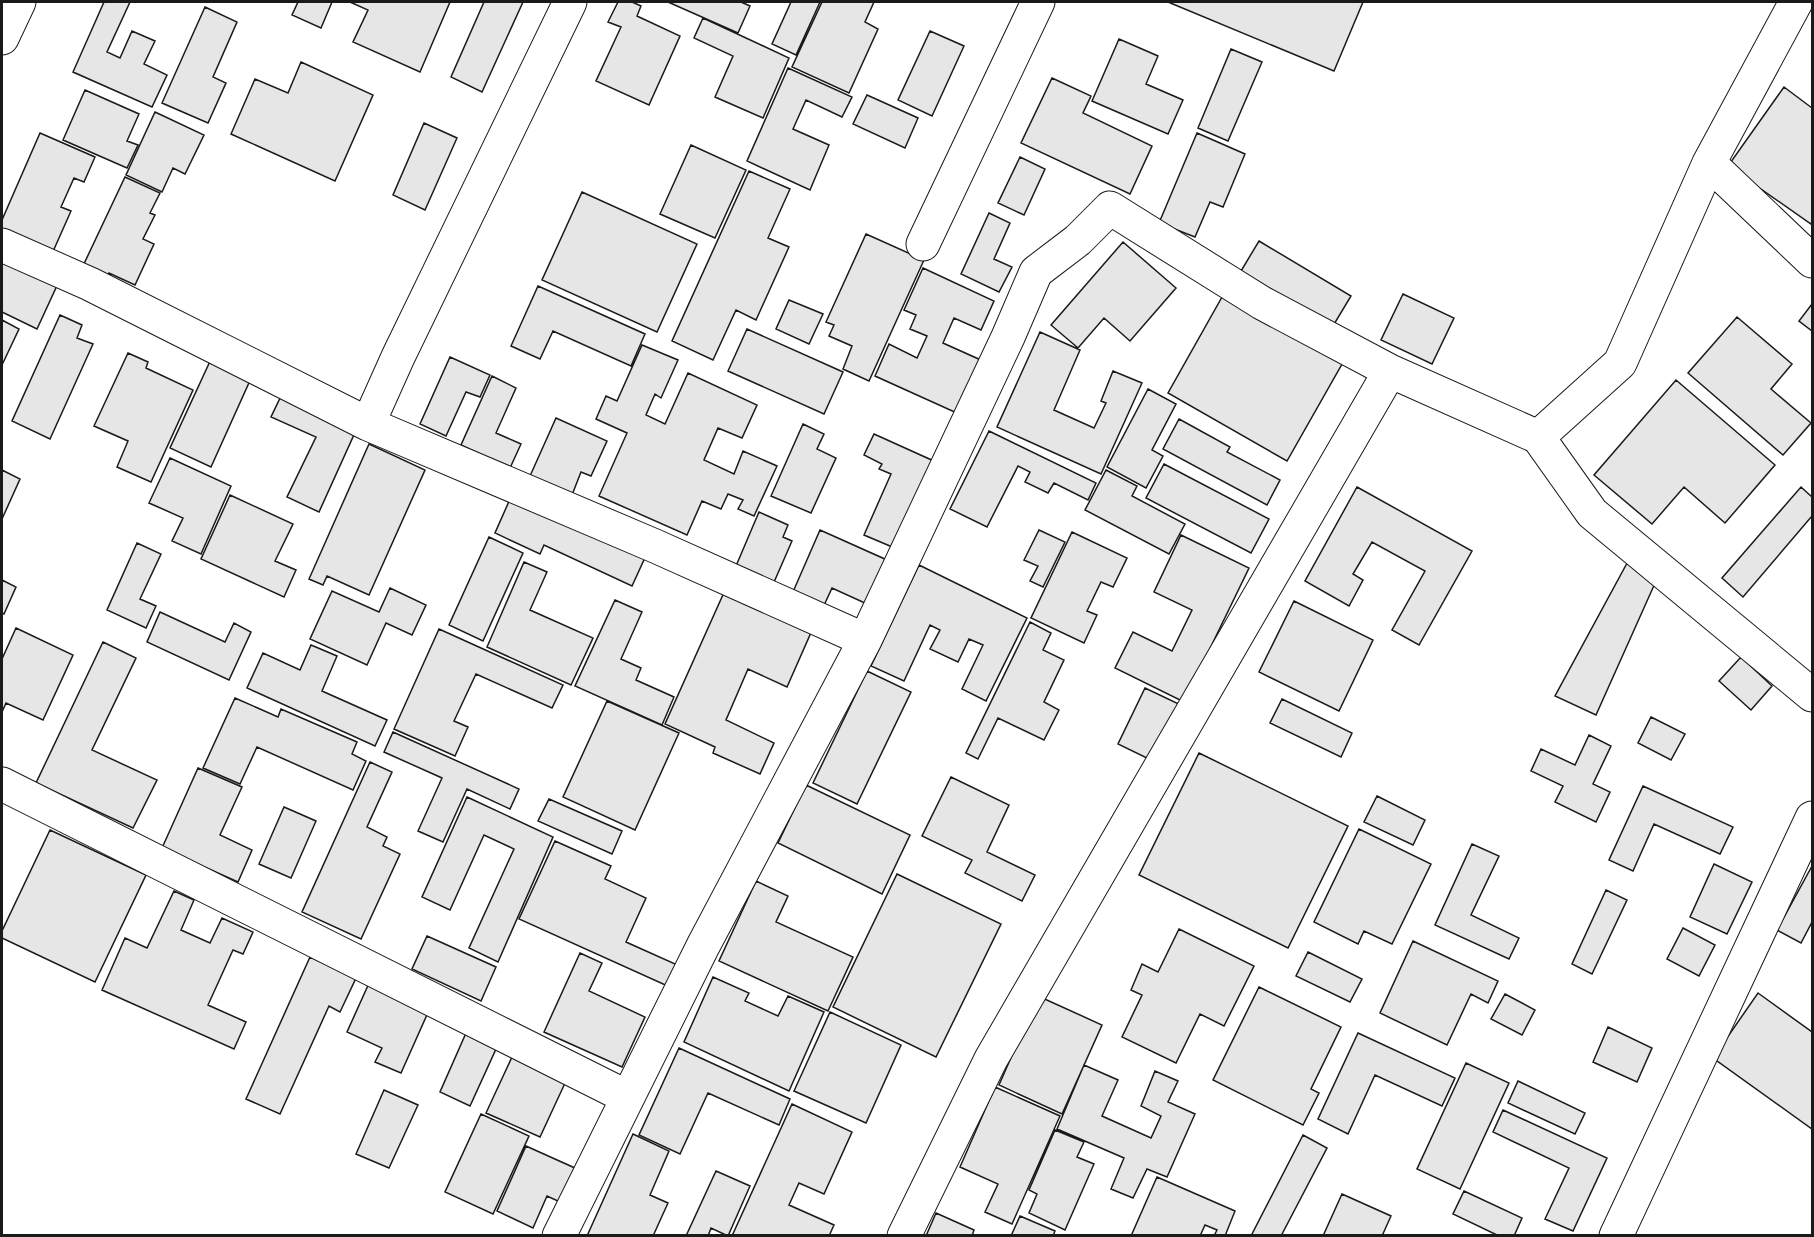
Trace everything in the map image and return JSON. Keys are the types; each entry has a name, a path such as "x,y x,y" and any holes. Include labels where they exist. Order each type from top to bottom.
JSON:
{"street":[{"path":"2,38 19,2"},
{"path":"368,424 398,357 570,2"},
{"path":"924,244 1038,2"},
{"path":"1538,437 1620,363 1709,163 1796,2"},
{"path":"1709,163 1812,261"},
{"path":"559,1236 704,946 865,640 1008,337 1036,272 1078,240 1110,208 1262,303 1390,371 1538,437 1592,513 1812,695"},
{"path":"2,245 90,284 368,424 655,546 865,640"},
{"path":"904,1236 991,1059 1390,371"},
{"path":"2,784 627,1097"},
{"path":"1616,1236 1812,818"}],"building":[{"path":"104,2 130,2 107,52 120,58 132,31 155,41 144,64 167,75 152,107 73,72"},
{"path":"298,2 332,2 321,28 292,15"},
{"path":"350,2 450,2 420,72 353,42 368,10"},
{"path":"484,2 523,2 482,92 451,77"},
{"path":"618,2 632,2 641,6 637,16 680,36 649,105 596,81 621,27 608,22"},
{"path":"668,2 741,2 750,6 738,33"},
{"path":"791,2 820,2 796,55 772,44"},
{"path":"822,2 874,2 865,22 878,29 849,93 792,67"},
{"path":"1168,2 1363,2 1334,71"},
{"path":"205,7 237,22 213,77 226,83 208,123 162,103"},
{"path":"703,18 789,58 763,118 715,97 733,56 694,38"},
{"path":"930,31 964,46 932,116 898,100"},
{"path":"1119,39 1158,56 1146,84 1183,100 1168,134 1092,101"},
{"path":"1231,49 1262,62 1228,141 1198,128"},
{"path":"301,62 373,95 335,181 231,134 255,79 288,93"},
{"path":"788,68 852,97 842,117 806,100 793,129 829,145 810,190 747,161"},
{"path":"1052,78 1091,96 1083,113 1152,146 1130,194 1021,143"},
{"path":"1784,87 1812,108 1811,224 1728,166"},
{"path":"85,90 139,114 127,141 138,145 127,168 63,140"},
{"path":"867,95 918,118 905,148 853,124"},
{"path":"155,112 204,135 185,174 173,168 162,192 126,175"},
{"path":"424,123 457,138 425,210 393,195"},
{"path":"40,133 95,157 84,182 74,178 61,207 71,211 51,256 2,233 2,220"},
{"path":"1197,133 1245,154 1223,207 1210,202 1195,237 1159,223"},
{"path":"691,145 746,170 715,238 660,214"},
{"path":"1020,157 1045,169 1024,215 998,203"},
{"path":"749,171 790,189 768,238 789,247 756,320 736,310 713,360 672,341"},
{"path":"125,177 160,193 150,213 155,215 143,239 154,244 135,285 109,273 106,280 82,268"},
{"path":"582,192 697,244 657,332 542,280"},
{"path":"989,213 1010,223 994,259 1012,267 999,292 961,274"},
{"path":"866,234 924,260 869,381 843,369 852,346 829,336 834,325 826,322"},
{"path":"1259,241 1351,296 1333,326 1241,271"},
{"path":"1123,242 1176,288 1130,341 1104,318 1078,348 1051,325"},
{"path":"2,253 60,279 37,329 2,312"},
{"path":"923,268 994,301 981,330 954,318 943,343 983,361 959,414 875,376 889,344 917,358 927,336 910,329 916,315 904,310"},
{"path":"538,286 645,334 631,366 553,331 540,359 511,346"},
{"path":"1226,290 1346,357 1287,461 1168,393"},
{"path":"1403,294 1454,318 1432,364 1381,340"},
{"path":"789,300 823,314 809,344 776,329"},
{"path":"1812,304 1812,331 1799,321"},
{"path":"60,315 82,325 77,338 93,344 50,439 12,421"},
{"path":"1737,317 1792,364 1771,389 1811,423 1783,455 1688,373"},
{"path":"2,320 19,329 2,365"},
{"path":"747,329 843,372 824,414 728,371"},
{"path":"1040,332 1080,350 1054,410 1094,428 1106,403 1101,401 1113,371 1142,383 1101,474 997,427"},
{"path":"642,345 678,360 661,398 655,394 646,415 665,424 688,373 757,405 742,438 718,428 704,460 734,474 743,451 777,466 754,516 738,509 743,500 728,494 721,509 702,501 687,535 599,496 627,433 596,419 606,396 617,401"},
{"path":"128,353 148,362 146,368 193,390 151,482 117,467 128,441 94,426"},
{"path":"212,357 252,376 211,467 170,448"},
{"path":"450,357 490,375 480,397 466,392 446,436 420,424"},
{"path":"492,376 516,388 496,433 521,444 510,468 461,445"},
{"path":"1676,380 1775,465 1725,523 1684,487 1652,524 1594,475"},
{"path":"1148,389 1176,404 1152,450 1163,456 1146,488 1107,467"},
{"path":"282,394 357,428 319,512 287,497 316,437 271,417"},
{"path":"556,418 607,441 591,476 581,472 572,495 530,476"},
{"path":"1179,419 1230,447 1227,452 1280,480 1267,505 1163,449"},
{"path":"803,424 824,434 817,449 836,458 811,513 771,496"},
{"path":"989,431 1096,483 1088,500 1054,483 1048,493 1025,482 1030,472 1018,466 987,527 950,509"},
{"path":"874,434 936,462 897,549 864,535 891,474 879,469 882,464 864,455"},
{"path":"369,444 425,470 369,595 327,576 323,585 309,579"},
{"path":"170,458 231,486 201,554 172,541 183,518 149,503"},
{"path":"1164,464 1269,519 1251,553 1146,498"},
{"path":"2,470 20,479 2,519"},
{"path":"1106,470 1137,486 1132,496 1185,524 1169,554 1085,510"},
{"path":"1357,487 1472,551 1419,645 1392,630 1425,571 1372,542 1353,574 1363,580 1349,606 1305,581"},
{"path":"1801,487 1812,497 1812,516 1743,597 1722,578"},
{"path":"514,490 648,551 632,586 544,545 540,554 495,533"},
{"path":"230,495 293,524 275,561 296,570 284,597 201,559"},
{"path":"759,512 788,525 783,537 792,541 771,589 733,573"},
{"path":"820,530 887,560 867,604 832,588 820,614 789,601"},
{"path":"1039,530 1065,542 1043,587 1030,581 1038,566 1024,560"},
{"path":"1072,532 1127,558 1113,587 1101,582 1087,611 1097,615 1084,643 1031,618"},
{"path":"1181,535 1249,568 1184,702 1115,668 1133,632 1172,651 1192,610 1154,592"},
{"path":"489,537 523,553 483,641 449,625"},
{"path":"137,543 161,554 140,599 156,606 146,628 107,610"},
{"path":"1632,554 1656,581 1596,715 1555,696"},
{"path":"524,562 547,572 530,610 593,638 571,685 487,647"},
{"path":"919,565 1027,618 986,701 962,689 983,645 969,639 958,662 930,649 940,630 930,625 904,681 871,666"},
{"path":"2,580 16,587 4,614 2,613"},
{"path":"390,588 426,605 412,635 386,623 367,665 310,639 332,591 379,612"},
{"path":"726,588 813,628 787,687 748,669 726,720 774,743 760,774 713,753 715,747 665,724"},
{"path":"615,600 642,612 621,659 641,668 636,680 674,697 662,725 575,686"},
{"path":"1294,601 1373,640 1339,711 1259,672"},
{"path":"160,612 225,642 234,623 251,632 229,680 147,642"},
{"path":"1030,622 1051,633 1043,650 1064,660 1044,702 1059,710 1044,740 998,718 978,759 966,753"},
{"path":"16,628 73,655 43,720 6,703 2,712 2,659"},
{"path":"439,629 563,685 552,708 476,674 454,721 468,727 455,756 394,729"},
{"path":"103,642 136,658 92,750 157,780 133,828 36,783"},
{"path":"311,645 337,656 322,691 387,720 375,746 247,688 263,653 300,670"},
{"path":"1741,657 1772,686 1751,710 1719,681"},
{"path":"867,671 911,692 857,804 813,783"},
{"path":"1145,688 1183,706 1157,763 1118,744"},
{"path":"235,698 278,717 281,709 357,742 352,754 366,761 353,790 257,747 240,784 203,768"},
{"path":"1282,699 1352,733 1341,757 1270,723"},
{"path":"607,701 679,733 635,830 563,797"},
{"path":"1651,717 1685,734 1671,760 1638,743"},
{"path":"393,732 519,789 510,809 467,789 443,842 418,831 442,778 384,752"},
{"path":"1589,735 1611,746 1593,784 1610,792 1596,822 1555,802 1563,786 1531,771 1541,749 1575,765"},
{"path":"1199,753 1348,826 1288,948 1139,875"},
{"path":"370,762 392,772 367,827 387,837 383,846 400,854 361,939 302,912"},
{"path":"198,768 242,787 220,835 252,850 238,882 162,848"},
{"path":"951,777 1009,805 987,852 1035,875 1022,901 965,873 972,860 922,836"},
{"path":"806,785 910,835 882,894 778,843"},
{"path":"1643,786 1733,827 1720,854 1654,824 1633,871 1609,860"},
{"path":"1377,796 1425,820 1413,845 1364,822"},
{"path":"467,797 553,837 498,962 469,948 514,849 484,835 450,910 422,897"},
{"path":"549,799 622,831 612,854 538,821"},
{"path":"284,807 316,821 291,878 259,864"},
{"path":"1359,829 1431,864 1392,944 1364,931 1358,944 1314,922"},
{"path":"50,830 146,875 95,982 2,938 2,931"},
{"path":"555,841 611,866 605,879 646,898 626,942 682,967 672,988 519,919"},
{"path":"1472,844 1499,856 1471,915 1519,938 1509,959 1435,925"},
{"path":"1714,864 1752,882 1727,934 1690,917"},
{"path":"1812,866 1812,922 1801,943 1777,930"},
{"path":"897,874 1001,924 936,1057 833,1007"},
{"path":"756,881 788,896 776,922 853,957 828,1011 719,961"},
{"path":"1606,890 1627,900 1592,974 1572,964"},
{"path":"174,891 194,900 181,930 210,943 222,918 253,932 243,954 233,950 208,1005 246,1022 234,1049 102,990 125,938 147,948"},
{"path":"1683,928 1715,945 1699,976 1667,959"},
{"path":"1179,929 1254,966 1224,1026 1200,1014 1176,1063 1122,1037 1142,995 1131,990 1142,964 1158,972"},
{"path":"427,936 496,967 481,1001 412,969"},
{"path":"1413,941 1498,981 1488,1003 1471,994 1447,1045 1380,1013"},
{"path":"1308,952 1362,979 1350,1002 1296,976"},
{"path":"580,953 602,963 589,991 645,1017 622,1067 544,1032"},
{"path":"310,957 356,978 340,1012 329,1006 280,1114 246,1099"},
{"path":"713,977 749,993 745,1001 778,1016 788,996 824,1012 789,1091 684,1042"},
{"path":"370,981 430,1008 401,1073 375,1062 382,1048 347,1032"},
{"path":"1259,987 1341,1027 1311,1089 1319,1093 1303,1125 1213,1080"},
{"path":"1758,993 1812,1032 1812,1129 1713,1058"},
{"path":"1505,994 1535,1010 1522,1035 1491,1019"},
{"path":"1038,996 1102,1025 1062,1114 999,1085"},
{"path":"830,1012 901,1045 866,1123 794,1091"},
{"path":"470,1024 501,1038 470,1106 440,1092"},
{"path":"1608,1027 1652,1048 1637,1082 1593,1062"},
{"path":"1358,1033 1455,1078 1442,1106 1375,1075 1348,1134 1318,1119"},
{"path":"679,1048 790,1099 779,1125 708,1093 680,1154 639,1135"},
{"path":"512,1057 566,1081 540,1137 486,1113"},
{"path":"1466,1063 1509,1083 1460,1189 1417,1169"},
{"path":"1084,1065 1118,1080 1102,1116 1151,1138 1161,1116 1141,1106 1155,1071 1178,1081 1168,1102 1195,1114 1167,1177 1147,1169 1133,1198 1111,1189 1124,1158 1057,1129"},
{"path":"1518,1081 1585,1113 1575,1134 1508,1103"},
{"path":"995,1087 1060,1116 1012,1224 985,1212 998,1184 960,1167"},
{"path":"384,1090 418,1105 389,1168 356,1154"},
{"path":"792,1104 852,1132 824,1194 799,1183 789,1205 834,1225 829,1236 732,1236"},
{"path":"1503,1110 1607,1158 1573,1231 1545,1219 1569,1168 1493,1132"},
{"path":"481,1114 529,1136 493,1214 445,1192"},
{"path":"1055,1130 1084,1142 1077,1157 1094,1164 1065,1230 1029,1213 1037,1194 1029,1190"},
{"path":"633,1134 669,1151 650,1195 668,1203 653,1236 587,1236"},
{"path":"1303,1135 1327,1148 1281,1236 1251,1236"},
{"path":"526,1146 586,1173 571,1207 547,1196 533,1228 497,1211"},
{"path":"716,1171 750,1186 728,1236 711,1228 708,1236 686,1236"},
{"path":"1157,1177 1235,1211 1225,1236 1214,1236 1217,1230 1205,1225 1200,1236 1131,1236"},
{"path":"1464,1191 1522,1218 1514,1236 1499,1236 1453,1214"},
{"path":"1342,1194 1391,1216 1382,1236 1323,1236"},
{"path":"936,1213 974,1230 972,1236 926,1236"},
{"path":"1020,1216 1055,1231 1053,1236 1011,1236"}]}
